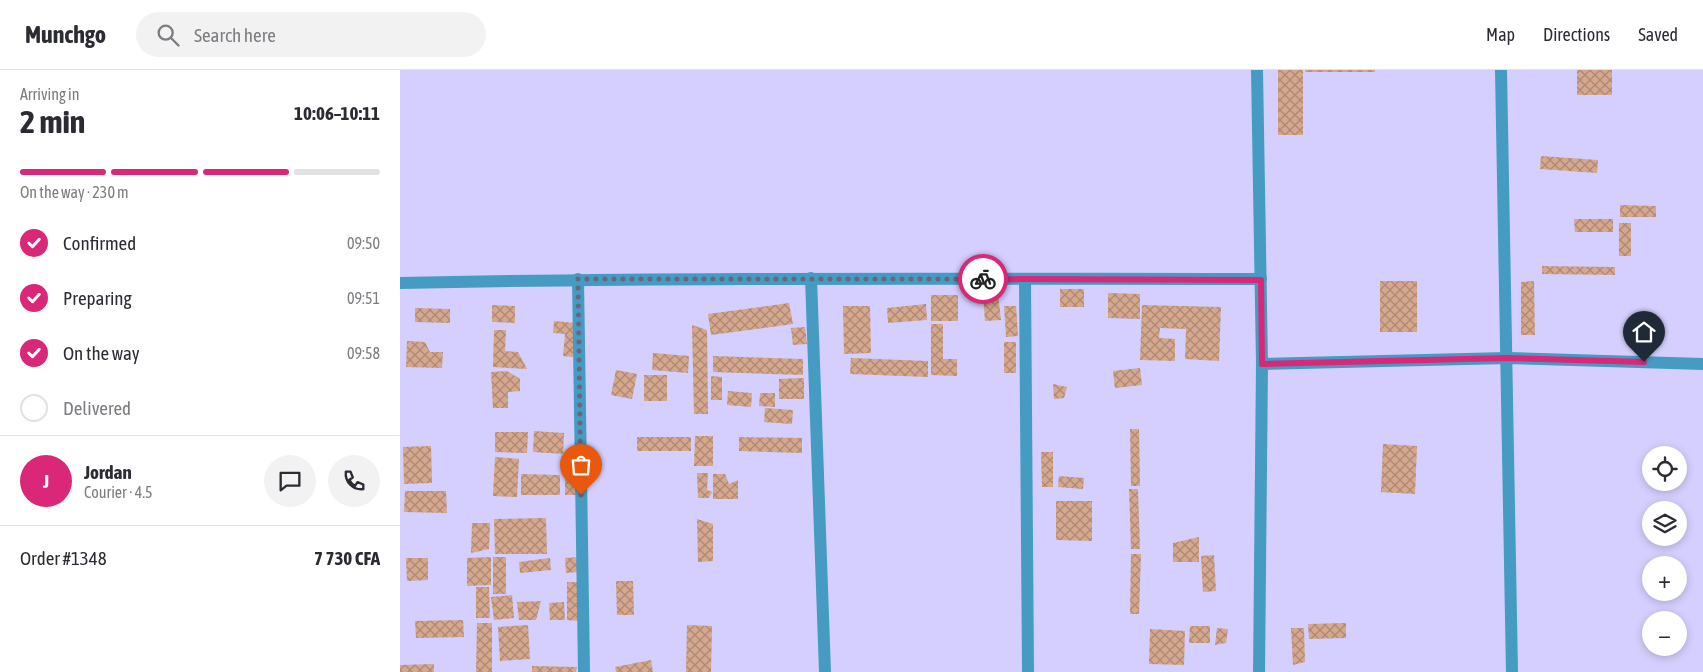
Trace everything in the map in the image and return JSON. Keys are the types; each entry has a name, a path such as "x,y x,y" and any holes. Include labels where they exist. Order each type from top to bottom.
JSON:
{"street":[{"path":"1258,70 1262,364 1259,672"},
{"path":"1501,70 1512,672"},
{"path":"400,283 578,279 811,278 1261,280"},
{"path":"811,278 825,672"},
{"path":"578,279 584,672"},
{"path":"1025,279 1028,672"},
{"path":"1262,364 1507,358 1703,364"}],"building":[{"path":"1278,70 1303,70 1303,135 1278,135"},
{"path":"1305,70 1375,70 1375,72 1305,72"},
{"path":"1577,70 1612,70 1612,95 1577,95"},
{"path":"1541,156 1598,160 1597,173 1540,169"},
{"path":"1620,205 1656,206 1656,217 1620,217"},
{"path":"1574,219 1613,219 1613,232 1575,232"},
{"path":"1619,223 1631,223 1631,256 1619,256"},
{"path":"1542,266 1615,267 1615,275 1542,274"},
{"path":"1380,281 1417,281 1417,332 1380,332"},
{"path":"1534,281 1535,335 1521,335 1521,282"},
{"path":"1060,289 1084,289 1084,307 1060,307"},
{"path":"998,293 1001,320 985,321 983,295"},
{"path":"1108,293 1140,294 1140,319 1108,318"},
{"path":"931,295 958,295 958,321 931,321"},
{"path":"789,303 793,324 711,335 708,314"},
{"path":"926,304 927,320 888,323 887,308"},
{"path":"492,305 515,306 515,323 492,322"},
{"path":"1142,305 1221,307 1219,361 1185,359 1186,329 1160,328 1159,338 1175,339 1175,361 1140,360"},
{"path":"843,306 870,306 871,353 844,354"},
{"path":"1004,306 1016,306 1018,336 1006,337"},
{"path":"415,308 450,309 450,323 415,322"},
{"path":"554,321 576,323 573,357 563,356 565,334 553,333"},
{"path":"931,324 943,324 943,359 957,359 957,376 931,375"},
{"path":"692,325 707,330 708,414 694,414"},
{"path":"805,327 807,344 793,345 791,328"},
{"path":"494,330 506,330 505,351 518,352 527,369 493,367"},
{"path":"407,341 425,342 430,352 443,352 442,368 406,367"},
{"path":"1004,342 1016,342 1016,373 1004,373"},
{"path":"653,353 689,356 688,373 652,370"},
{"path":"713,356 803,359 803,375 713,372"},
{"path":"851,358 928,361 928,377 850,374"},
{"path":"1140,368 1142,385 1115,388 1113,371"},
{"path":"616,370 637,374 632,399 611,395"},
{"path":"507,371 520,379 520,391 508,392 508,408 493,408 491,372"},
{"path":"644,375 667,375 667,401 644,401"},
{"path":"711,376 722,377 722,400 711,400"},
{"path":"804,378 804,399 779,399 779,379"},
{"path":"1053,384 1067,387 1064,398 1054,399"},
{"path":"728,391 752,393 751,407 727,405"},
{"path":"760,393 775,393 775,407 759,406"},
{"path":"765,408 793,410 792,424 764,422"},
{"path":"1130,429 1139,429 1140,486 1131,486"},
{"path":"534,431 564,433 563,454 533,452"},
{"path":"495,432 528,432 527,453 495,452"},
{"path":"695,436 713,436 713,466 694,466"},
{"path":"637,437 691,437 691,451 637,451"},
{"path":"739,437 802,438 802,453 739,451"},
{"path":"1383,444 1417,446 1415,494 1381,492"},
{"path":"431,446 432,483 404,484 403,447"},
{"path":"1041,452 1053,452 1053,487 1042,487"},
{"path":"495,457 519,459 517,497 493,496"},
{"path":"578,468 579,495 565,495 565,469"},
{"path":"697,473 708,473 707,490 712,492 709,498 698,498"},
{"path":"521,474 560,475 560,495 521,495"},
{"path":"713,474 725,474 729,484 738,480 738,499 713,499"},
{"path":"1059,476 1084,478 1083,489 1058,487"},
{"path":"1129,489 1138,489 1140,549 1131,549"},
{"path":"405,491 446,491 447,513 404,512"},
{"path":"1056,501 1092,501 1092,541 1056,540"},
{"path":"546,518 547,554 495,554 494,519"},
{"path":"697,519 713,524 713,561 698,562"},
{"path":"472,523 490,523 489,549 471,553"},
{"path":"1199,537 1199,562 1173,562 1173,543"},
{"path":"1131,554 1141,554 1139,614 1130,614"},
{"path":"1214,555 1216,591 1203,592 1201,556"},
{"path":"491,557 491,585 467,586 467,558"},
{"path":"493,557 506,557 506,594 493,594"},
{"path":"577,557 578,572 566,573 565,558"},
{"path":"406,558 428,558 428,580 407,581"},
{"path":"550,558 551,570 520,573 519,562"},
{"path":"616,581 633,581 634,615 617,615"},
{"path":"567,582 579,582 579,621 567,620"},
{"path":"476,587 489,587 490,618 476,618"},
{"path":"512,595 514,618 494,620 491,597"},
{"path":"541,601 536,620 519,620 517,602"},
{"path":"564,602 565,620 550,620 549,603"},
{"path":"463,620 464,637 416,638 415,621"},
{"path":"477,623 492,623 492,672 476,672"},
{"path":"1346,623 1346,638 1309,639 1308,624"},
{"path":"528,625 530,659 500,661 498,627"},
{"path":"687,625 712,626 711,672 686,672"},
{"path":"1190,626 1210,626 1210,643 1189,643"},
{"path":"1217,628 1228,629 1226,643 1215,645"},
{"path":"1291,628 1304,628 1305,662 1293,665"},
{"path":"1150,629 1185,631 1184,665 1149,664"},
{"path":"651,660 653,672 616,672 615,667"},
{"path":"434,664 434,672 400,672 400,665"},
{"path":"532,666 577,667 576,672 532,672"}],"way so far":[{"path":"581,495 578,279 983,279"}],"route":[{"path":"983,279 1261,280 1262,364 1507,358 1644,362"}]}
